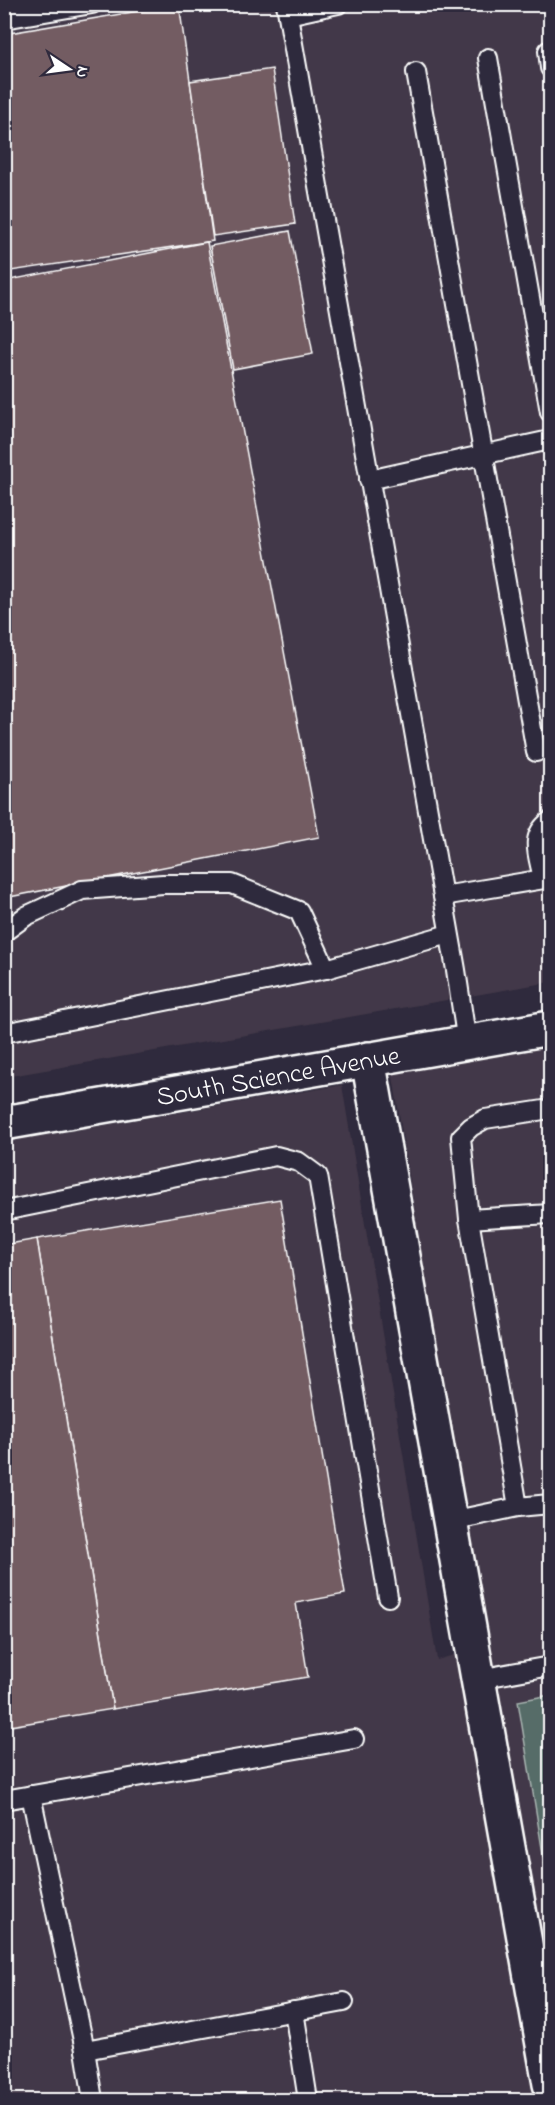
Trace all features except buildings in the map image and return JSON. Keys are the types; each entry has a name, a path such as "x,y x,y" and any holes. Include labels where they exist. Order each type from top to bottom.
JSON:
{"street":[{"name":"South Science Avenue","path":"4,1124 550,1028"},
{"path":"368,1059 550,2084"}],"lane":[{"path":"4,19 92,4"},
{"path":"339,4 287,10 443,896 466,1042"},
{"path":"488,58 550,412"},
{"path":"416,72 536,752"},
{"path":"369,480 550,440"},
{"path":"443,896 547,879 536,840 540,828 550,821"},
{"path":"4,932 26,916 82,890 163,884 232,884 299,911 326,969"},
{"path":"4,1033 326,969 449,934"},
{"path":"518,1507 469,1219 461,1137 471,1127 485,1119 550,1109"},
{"path":"4,1211 276,1156 299,1162 318,1176 388,1597"},
{"path":"469,1219 550,1214"},
{"path":"451,1521 518,1507 550,1504"},
{"path":"479,1679 550,1666"},
{"path":"4,1800 354,1738"},
{"path":"31,1795 85,2050 93,2100"},
{"path":"85,2050 344,2002"},
{"path":"294,2011 308,2100"}],"shaded area":[{"path":"5,5 550,5 550,982 5,1077"},
{"path":"550,1043 550,2100 5,2100 5,1142 342,1085 437,1660 485,1646 392,1070"}],"green space":[{"path":"550,1695 550,1897 518,1701"}]}
